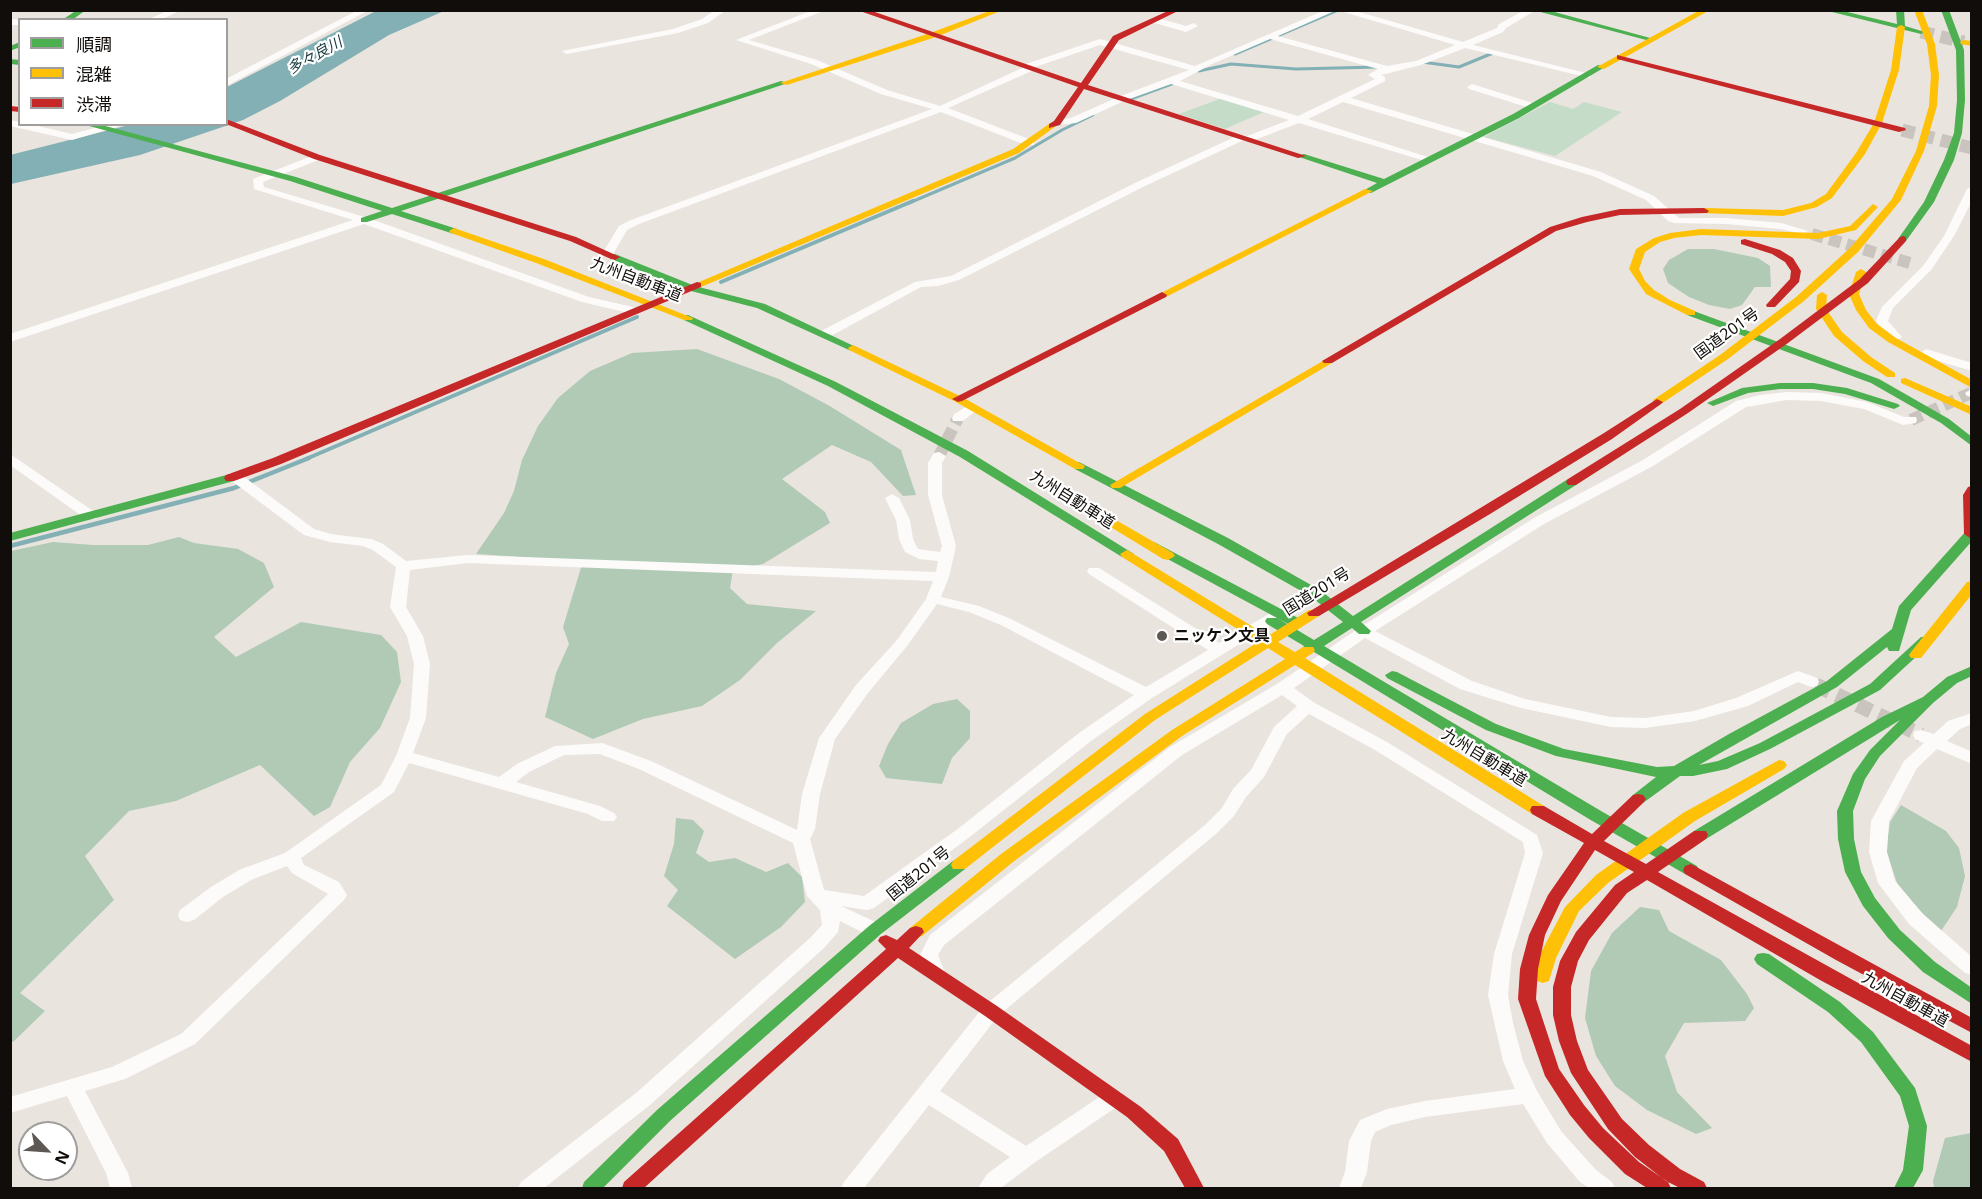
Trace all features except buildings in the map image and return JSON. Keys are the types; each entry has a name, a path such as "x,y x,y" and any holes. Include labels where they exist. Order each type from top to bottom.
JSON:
{"main road":[{"path":"69,18 83,10"},
{"path":"860,10 1121,99 1383,182"},
{"path":"364,220 933,35 1000,10"},
{"path":"10,537 234,476 314,446 633,310 692,288 1001,158 1030,143 1057,123 1111,44 1123,33 1178,10"},
{"path":"1534,10 1650,39"},
{"path":"958,399 1533,106 1650,39 1707,10"},
{"path":"1827,10 1923,31"},
{"path":"1116,485 1553,229 1585,219 1620,212 1664,210 1783,213 1814,205 1829,196 1878,123 1895,70 1901,27 1900,10"},
{"name":"国道201号","path":"586,1185 875,930 1150,717 1328,604 1486,511 1646,411 1768,324 1821,281 1854,250 1896,200 1920,151 1933,106 1935,75 1932,44 1923,31 1916,10"},
{"path":"1923,10 1934,42 1939,85 1929,135 1904,194 1889,216 1824,288 1821,309 1838,334 1867,359 1965,413"},
{"path":"1934,10 1946,43 1950,66 1948,138 1933,176 1884,246 1863,269 1857,279 1854,294 1861,310 1873,326 1892,340 1971,386"},
{"path":"1875,345 1862,334 1855,319 1858,308 1906,251 1935,208 1959,122 1960,50 1944,10"},
{"path":"1620,57 1902,130"},
{"path":"1933,106 1927,107 1909,149 1887,189 1866,216 1853,228 1836,233 1802,236 1701,232 1673,235 1657,240 1640,251 1634,269 1650,292 1666,302 1798,348 1917,385 1965,413 1971,424"},
{"path":"231,123 317,157 573,239 692,288 761,306 825,334 958,399 1223,541 1315,593 1358,625"},
{"name":"九州自動車道","path":"94,126 398,200 435,212 624,280 714,316 866,386"},
{"name":"九州自動車道","path":"130,126 299,176 609,287 701,322 832,384 964,454 1230,616 1535,808 1971,1055"},
{"path":"631,1188 895,949 1007,858 1177,733 1358,625 1683,411 1784,341 1864,281 1906,236 1929,202 1949,160"},
{"path":"1646,411 1681,378 1784,294 1795,280 1796,271 1789,260 1776,252 1756,244 1720,238 1677,241 1661,247 1650,255 1648,265 1650,276 1660,288 1727,323"},
{"path":"1798,348 1894,390 1945,421 1968,449"},
{"path":"1890,355 1971,400"},
{"path":"1683,411 1715,403 1746,390 1780,386 1824,388 1877,399 1909,412 1968,449"},
{"path":"1875,687 1892,658 1904,609 1971,533 1969,495 1971,490"},
{"name":"九州自動車道","path":"1076,501 1251,603 1352,670 1595,815 1842,956 1971,1026"},
{"path":"1896,685 1926,640 1971,585"},
{"path":"1251,603 1491,727 1561,753 1657,772 1693,771 1722,765 1765,746 1875,687 1926,640"},
{"path":"1661,1188 1632,1168 1577,1110 1551,1071 1527,999 1529,969 1534,946 1554,899 1592,843 1625,810 1661,781 1734,737 1832,684 1897,632"},
{"path":"1971,670 1952,680 1928,700 1875,753 1858,778 1845,811 1846,839 1853,872 1869,902 1894,934 1929,967 1971,997"},
{"path":"1697,1188 1673,1175 1615,1124 1580,1073 1568,1041 1562,1014 1562,987 1569,961 1582,936 1621,889 1710,828 1887,720 1928,700"},
{"path":"1536,1022 1547,958 1573,906 1602,879 1689,817 1792,758"},
{"path":"1535,808 1720,931"},
{"path":"875,930 895,949 991,1011 1134,1112 1171,1146 1195,1188"},
{"path":"1748,949 1834,1007 1867,1037 1908,1093 1918,1126 1913,1170 1904,1188"},
{"path":"643,1188 674,1148"}],"street":[{"path":"156,18 178,10"},
{"path":"228,82 365,10"},
{"path":"567,51 675,32 705,21 722,10"},
{"path":"822,10 740,40 795,55 884,92 941,109 1030,143"},
{"path":"1316,10 1329,12"},
{"path":"1341,10 1464,45 1587,76"},
{"path":"825,334 919,284 938,283 955,278 1141,184 1246,138 1300,119 1382,79 1373,75 1387,69 1418,63 1464,45 1500,30 1502,26 1534,10"},
{"path":"1057,123 1073,121 1121,99 1172,81 1194,69 1329,12"},
{"path":"1154,20 1186,29 1194,26"},
{"path":"1271,37 1387,69"},
{"path":"608,254 623,228 635,222 941,109 1029,68 1100,42 1194,69"},
{"path":"1172,81 1429,159"},
{"path":"1472,87 1533,106"},
{"path":"1344,99 1597,174 1650,198 1672,219 1678,221 1726,221 1781,226 1803,231"},
{"path":"23,126 72,137 115,126"},
{"path":"317,157 257,181 259,189 364,220 586,300 633,310"},
{"path":"1971,189 1968,206 1949,236 1927,268 1888,307 1882,321 1894,335 1971,377"},
{"path":"10,338 364,220"},
{"path":"1910,263 1927,268"},
{"path":"1926,353 1971,367"},
{"path":"935,973 929,955 937,940 1176,751 1283,688 1358,625 1539,521 1648,463 1741,404 1787,396 1821,397 1867,406 1903,421 1911,420"},
{"path":"958,418 972,407"},
{"path":"801,839 806,829 811,794 827,738 862,689 902,643 933,599 942,577 949,546 935,495 935,463 939,456"},
{"path":"10,458 92,516"},
{"path":"234,476 309,532 330,538 366,542 403,566 468,559 942,577"},
{"path":"892,498 903,520 906,539 912,552 924,556 947,557"},
{"path":"187,915 217,892 245,875 291,857 388,788 404,756 418,718 422,664 415,636 398,607 403,566"},
{"path":"1094,571 1219,651"},
{"path":"823,902 867,903 965,832 1085,737 1146,694 1315,593"},
{"path":"933,599 974,609 1006,622 1146,694"},
{"path":"1358,625 1466,685 1521,703 1611,722 1645,723 1695,716 1742,702 1798,676 1811,682"},
{"path":"1283,688 1307,706 1381,746 1531,838 1534,853 1503,954 1498,995 1513,1061 1528,1095 1554,1137 1588,1176 1604,1188"},
{"path":"852,1188 991,1011 1223,818 1239,793 1258,773 1280,731 1307,706"},
{"path":"1971,718 1927,738 1880,821 1878,852 1887,883 1916,919 1971,968"},
{"path":"1927,738 1971,759"},
{"path":"502,784 523,768 561,750 602,748 645,765 801,839 831,927 817,944 643,1099 528,1188"},
{"path":"404,756 594,810 608,816"},
{"path":"10,1105 118,1073 188,1040 338,895 333,887 298,869 291,857"},
{"path":"823,902 875,930"},
{"path":"73,1088 117,1173 121,1188"},
{"path":"927,1093 1026,1157"},
{"path":"1350,1188 1356,1172 1360,1140 1367,1126 1387,1117 1425,1109 1528,1095"},
{"path":"989,1188 995,1180 1026,1157 1114,1098"}],"green space":[{"path":"1225,97 1266,111 1225,129 1179,114"},
{"path":"1550,102 1573,109 1584,102 1622,112 1555,156 1484,137"},
{"path":"1688,249 1714,249 1758,258 1770,266 1771,287 1755,287 1742,305 1730,309 1709,305 1689,297 1668,283 1663,269 1669,260"},
{"path":"697,349 779,379 828,405 901,450 916,495 903,496 871,462 832,445 782,479 825,512 830,523 763,564 733,570 730,588 747,604 816,611 777,643 740,680 702,706 643,719 593,739 545,717 556,673 569,644 563,627 583,561 476,554 504,513 514,491 522,460 538,426 558,398 590,371 632,353"},
{"path":"179,537 194,543 238,549 264,563 274,587 214,637 236,657 301,622 381,635 397,652 401,682 380,728 350,762 330,807 314,816 260,765 176,801 129,811 85,856 114,900 20,993 45,1011 13,1042 11,1041 11,551 53,542 148,545"},
{"path":"957,699 970,711 970,738 952,758 942,784 886,778 879,766 888,744 901,723 933,704"},
{"path":"1901,805 1946,831 1959,848 1965,876 1957,907 1941,931 1916,907 1897,883 1886,850 1890,822"},
{"path":"676,818 693,820 704,831 696,853 709,862 735,858 766,872 788,863 802,877 805,902 781,927 735,959 667,906 678,890 664,876 674,844"},
{"path":"1640,907 1659,910 1669,931 1721,960 1747,994 1754,1008 1745,1021 1684,1023 1665,1056 1677,1092 1712,1128 1696,1134 1647,1110 1615,1086 1596,1056 1585,1018 1591,971 1612,933"},
{"path":"1971,1133 1971,1188 1934,1188 1933,1181 1945,1138"}],"water":[{"name":"多々良川","path":"376,11 444,11 389,35 280,101 228,125 228,86"},
{"path":"125,126 225,126 140,155 11,184 10,155"}],"waterway":[{"path":"1235,54 1338,10"},
{"path":"1422,62 1459,67 1493,53"},
{"path":"1199,71 1231,64 1296,69 1378,67"},
{"path":"1128,100 1177,82"},
{"path":"909,203 1015,158 1062,130 1093,115"},
{"path":"721,282 913,201"},
{"path":"306,459 637,317"},
{"path":"10,546 234,488 309,458"}],"tunnel":[{"path":"1921,32 1964,42"},
{"path":"1902,130 1972,148"},
{"path":"1812,234 1910,263"},
{"path":"1911,420 1971,393"},
{"path":"939,456 958,418"},
{"path":"1816,685 1921,735"}],"traffic: fast":[{"path":"69,18 83,10"},
{"path":"1536,10 1650,39"},
{"path":"1827,10 1921,32"},
{"path":"1900,10 1901,27"},
{"path":"1903,239 1929,202 1949,160 1958,133 1961,100 1960,50 1945,10"},
{"path":"10,49 18,45"},
{"path":"10,61 18,63"},
{"path":"1368,191 1516,116 1601,67"},
{"path":"364,220 784,83"},
{"path":"94,126 293,179 454,231"},
{"path":"1301,156 1383,182"},
{"path":"615,257 691,288 761,306 853,348"},
{"path":"1691,313 1875,381 1945,421 1972,443"},
{"path":"688,318 832,384 964,454 1127,554"},
{"path":"1713,403 1746,390 1780,386 1813,386 1847,391 1894,406"},
{"path":"1079,466 1223,541 1315,593 1364,631"},
{"path":"10,537 230,478"},
{"path":"1308,650 1572,482"},
{"path":"1894,648 1904,609 1972,533"},
{"path":"1154,546 1295,622"},
{"path":"1272,621 1691,870"},
{"path":"1638,799 1661,781 1734,737 1832,684 1897,632"},
{"path":"1392,675 1491,727 1561,753 1657,772 1693,771 1722,765 1765,746 1875,687 1926,640"},
{"path":"1972,670 1952,680 1928,700 1875,753 1858,778 1845,811 1846,839 1853,872 1869,902 1894,934 1929,967 1972,997"},
{"path":"1700,835 1887,720 1928,700"},
{"path":"591,1188 664,1115 875,930 959,865"},
{"path":"1763,959 1834,1007 1867,1037 1908,1093 1918,1126 1913,1170 1904,1188"}],"traffic: slow":[{"path":"784,83 933,35 1000,10"},
{"path":"1601,67 1707,10"},
{"path":"1657,402 1724,357 1800,299 1854,250 1896,200 1920,151 1933,106 1935,75 1931,44 1918,10"},
{"path":"1704,211 1783,213 1814,205 1829,196 1860,154 1878,123 1895,70 1901,27"},
{"path":"1964,42 1972,44"},
{"path":"697,285 1016,151 1052,126"},
{"path":"1162,295 1368,191"},
{"path":"1691,313 1666,302 1650,292 1641,282 1634,269 1640,251 1657,240 1673,235 1701,232 1818,236 1853,228 1873,207"},
{"path":"454,231 540,261 688,318"},
{"path":"1861,272 1854,294 1861,310 1873,326 1892,340 1972,385"},
{"path":"1822,295 1821,309 1838,334 1867,359 1891,375"},
{"path":"853,348 958,399 1079,466"},
{"path":"1116,485 1328,361"},
{"path":"1905,381 1972,412"},
{"path":"1090,509 1168,556"},
{"path":"1127,554 1538,810"},
{"path":"1916,655 1972,585"},
{"path":"959,865 1150,717 1314,613"},
{"path":"916,932 1007,858 1177,733 1308,650"},
{"path":"1543,976 1547,958 1573,907 1602,879 1689,817 1779,765"}],"traffic: jam":[{"path":"860,10 1082,86 1301,156"},
{"path":"1052,126 1057,123 1116,38 1177,10"},
{"path":"1620,57 1902,130"},
{"path":"10,108 18,110"},
{"path":"228,122 317,157 573,239 615,257"},
{"path":"1328,361 1553,229 1585,219 1620,212 1704,211"},
{"path":"1572,482 1684,411 1784,341 1864,281 1903,239"},
{"path":"1745,242 1776,252 1789,260 1796,271 1795,280 1771,305"},
{"path":"230,478 277,461 697,285"},
{"path":"958,399 1162,295"},
{"path":"1314,613 1608,436 1657,402"},
{"path":"1970,534 1969,495 1972,490"},
{"path":"1638,799 1592,843 1554,899 1537,935 1529,969 1527,999 1551,1071 1577,1110 1596,1133 1632,1168 1661,1188"},
{"path":"1538,810 1826,975 1972,1055"},
{"path":"1697,1188 1673,1175 1642,1151 1615,1124 1580,1073 1568,1041 1562,1015 1562,987 1569,961 1582,936 1621,889 1700,835"},
{"path":"1691,870 1842,956 1972,1026"},
{"path":"631,1188 916,932"},
{"path":"886,941 991,1011 1134,1112 1171,1145 1195,1188"}],"place":[{"name":"ニッケン文具","path":"1162,636"}]}
